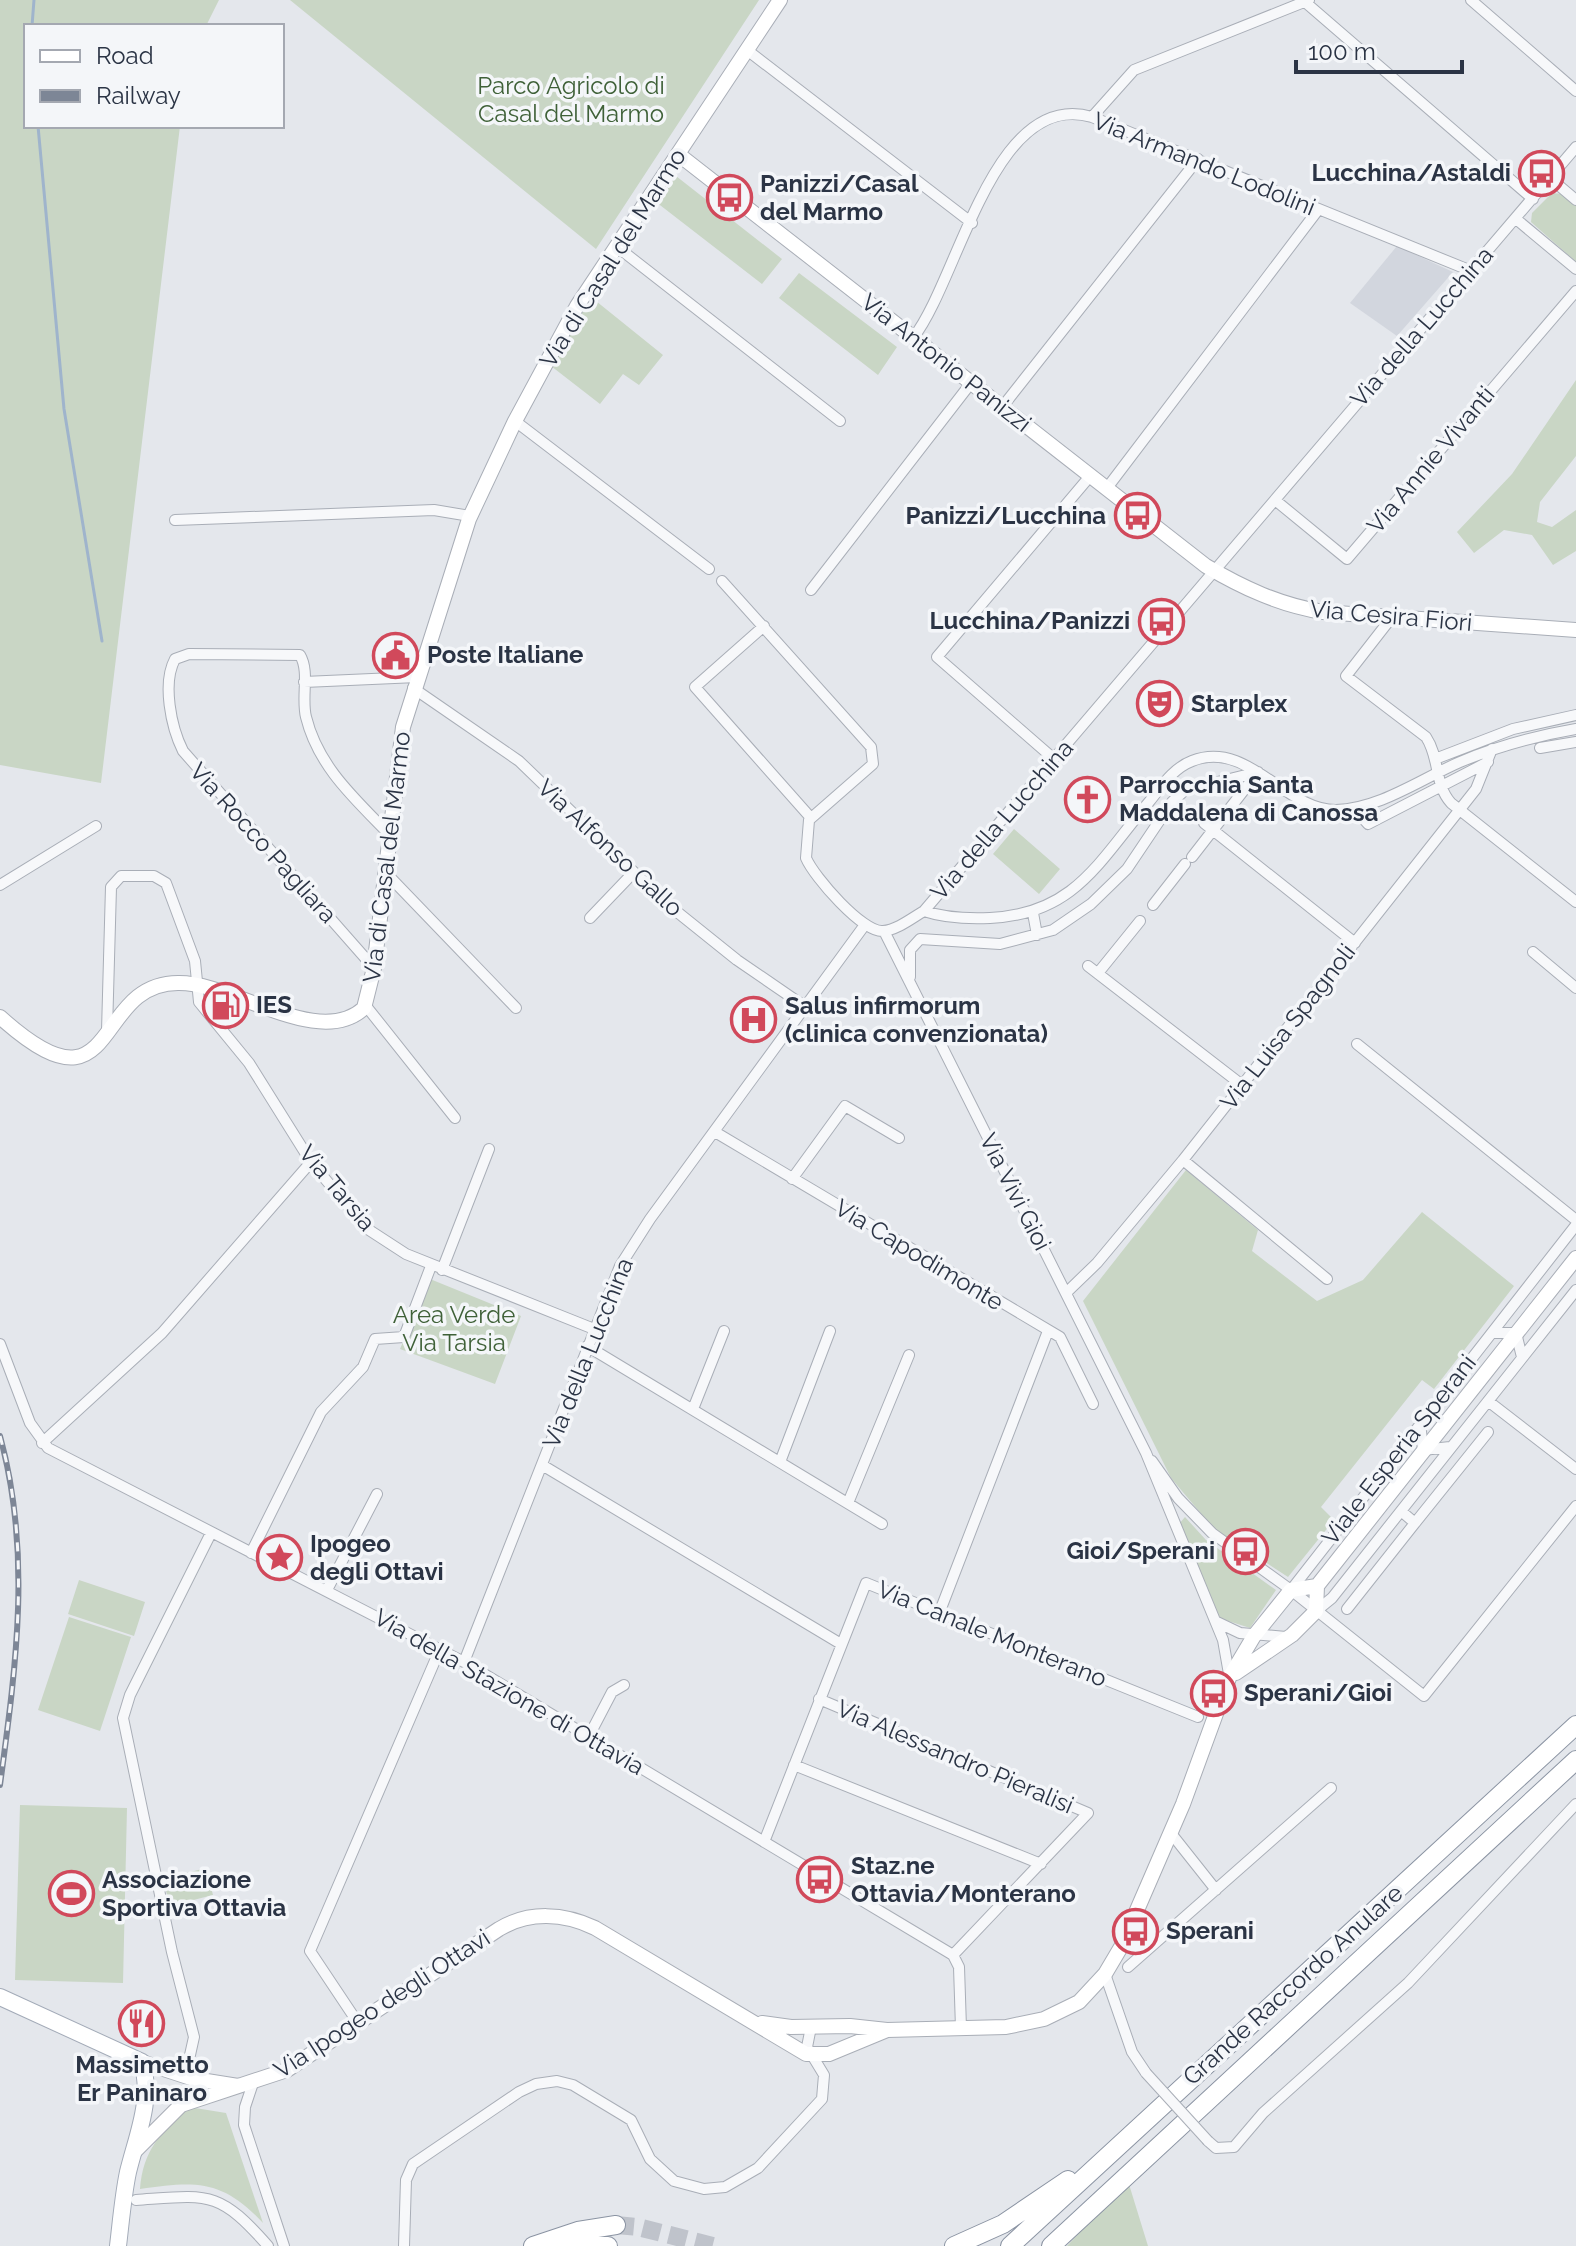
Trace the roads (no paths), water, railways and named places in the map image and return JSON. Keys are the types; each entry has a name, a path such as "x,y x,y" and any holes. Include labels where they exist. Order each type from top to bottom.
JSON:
{"highway":[{"name":"Grande Raccordo Anulare","path":"1010,2246 1576,1725"},
{"name":"Grande Raccordo Anulare","path":"1051,2246 1576,1760"},
{"path":"954,2246 1003,2224 1113,2150"},
{"path":"533,2246 578,2231 616,2225"},
{"path":"563,2246 608,2246"}],"main road":[{"path":"0,1997 142,2062 146,2084 145,2105 127,2180 118,2246"}],"street":[{"name":"Via di Casal del Marmo","path":"0,1017 33,1046 63,1058 86,1054 150,988 170,983 197,984 318,1023 346,1020 366,1006 374,968 399,746 415,682 470,516 563,329 780,0"},
{"path":"1471,0 1576,91"},
{"path":"1092,117 1134,70 1307,1 1533,199"},
{"path":"747,50 972,223"},
{"name":"Via Armando Lodolini","path":"913,338 933,306 998,167 1029,128 1060,114 1092,117 1469,270"},
{"name":"Via della Lucchina","path":"884,931 924,911 1576,147"},
{"name":"Via Antonio Panizzi","path":"678,154 1214,571"},
{"path":"1003,406 1198,159"},
{"path":"1550,178 1576,200"},
{"path":"1107,488 1318,210"},
{"path":"1516,219 1576,269"},
{"path":"616,246 840,421"},
{"name":"Via Annie Vivanti","path":"1275,500 1347,559 1576,291"},
{"path":"811,590 971,383"},
{"path":"515,421 709,569"},
{"path":"1054,759 937,657 1091,475"},
{"path":"175,520 446,510 470,516"},
{"name":"Via Cesira Fiori","path":"1214,571 1264,597 1295,607 1576,630"},
{"path":"722,581 869,744 873,764 811,818 807,863 864,926 884,931"},
{"path":"1392,617 1346,676 1423,734 1435,759 1440,787 1458,811 1576,902"},
{"path":"764,626 695,687 811,818"},
{"name":"Via Rocco Pagliara","path":"374,968 183,751 175,731 173,662 182,655 297,653 303,661 306,717 323,760 388,833"},
{"path":"304,682 415,682"},
{"name":"Via Alfonso Gallo","path":"415,682 519,761 666,903 737,960 807,1008"},
{"path":"1435,759 1576,715"},
{"path":"924,911 983,919 1033,913 1064,898 1180,766 1213,756 1258,772 1316,807 1354,808 1492,749 1576,729"},
{"path":"1540,748 1576,742"},
{"name":"Via Luisa Spagnoli","path":"1066,1293 1097,1263 1183,1160 1355,943 1478,785 1492,749"},
{"path":"1354,808 1368,824 1488,762"},
{"path":"1153,905 1188,860 1208,827 1258,772"},
{"path":"910,983 910,950 920,939 1000,944 1037,935 1065,923 1110,887 1127,869 1174,799 1186,789 1258,772"},
{"path":"0,885 96,826"},
{"path":"1208,827 1355,943"},
{"path":"384,871 516,1008"},
{"path":"590,918 634,872"},
{"name":"Via Tarsia","path":"107,1034 110,892 116,878 149,875 166,883 195,961 199,1002 249,1063 311,1162 366,1228 394,1248 437,1268 594,1329"},
{"path":"1033,913 1037,935"},
{"path":"1140,921 1093,970 1242,1085"},
{"name":"Via della Lucchina","path":"464,1662 587,1346 631,1248 864,926"},
{"name":"Via Vivi Gioi","path":"884,931 1146,1453 1227,1650 1229,1678"},
{"path":"1533,952 1576,988"},
{"path":"366,1006 455,1118"},
{"path":"1357,1044 1576,1222"},
{"path":"792,1179 845,1106 899,1138"},
{"name":"Via Capodimonte","path":"715,1132 1060,1337 1093,1404"},
{"path":"251,1553 321,1412 363,1367 375,1339 383,1336 403,1338 489,1149"},
{"path":"1183,1160 1327,1279"},
{"path":"0,1344 28,1418 42,1443 162,1333 311,1162"},
{"name":"Viale Esperia Sperani","path":"1155,1864 1229,1678 1254,1636 1576,1222"},
{"name":"Viale Esperia Sperani","path":"1317,1586 1576,1258"},
{"name":"Viale Esperia Sperani","path":"1229,1678 1289,1637 1332,1598 1576,1290"},
{"path":"693,1409 724,1331"},
{"path":"780,1462 830,1331"},
{"path":"940,1611 1048,1331"},
{"path":"1492,1333 1516,1333 1522,1357"},
{"path":"587,1346 882,1524"},
{"path":"848,1503 909,1355"},
{"path":"1488,1401 1576,1469"},
{"path":"1420,1422 1423,1450 1450,1447"},
{"path":"1347,1609 1488,1432"},
{"name":"Via della Stazione di Ottavia","path":"42,1443 54,1453 464,1662 953,1955"},
{"name":"Via Vivi Gioi","path":"1146,1453 1198,1521 1424,1696 1576,1506"},
{"path":"542,1465 841,1644"},
{"path":"327,1590 377,1494"},
{"path":"1410,1499 1424,1512"},
{"path":"1401,1511 1415,1523"},
{"path":"1392,1522 1406,1534"},
{"path":"1334,1532 1361,1529"},
{"path":"190,2055 194,2037 172,1952 123,1718 130,1695 211,1533"},
{"name":"Via Canale Monterano","path":"764,1842 866,1583 1198,1717"},
{"path":"1291,1590 1317,1586 1316,1611"},
{"path":"1216,1621 1231,1630 1254,1636 1289,1637"},
{"path":"358,2023 310,1951 440,1649"},
{"path":"589,1736 612,1692 624,1685"},
{"name":"Via Alessandro Pieralisi","path":"819,1699 1088,1813 953,1955"},
{"path":"794,1765 1041,1864"},
{"path":"1128,1967 1331,1788"},
{"path":"1105,1974 1132,2052 1146,2073 1216,2148 1234,2147 1263,2113 1408,1983 1576,1804"},
{"path":"1170,1832 1216,1890"},
{"name":"Via Ipogeo degli Ottavi","path":"754,2021 784,2027 887,2030 1006,2027 1059,2014 1085,1998 1105,1974 1128,1932 1155,1864"},
{"name":"Via Ipogeo degli Ottavi","path":"135,2151 181,2105 287,2070 506,1924 549,1916 595,1928 811,2055 835,2051 887,2030"},
{"path":"953,1955 960,1972 961,2028"},
{"path":"832,2026 837,2039 835,2051"},
{"path":"404,2246 406,2180 413,2164 528,2087 551,2081 573,2085 631,2120 650,2159 667,2177 693,2188 718,2189 740,2181 758,2168 818,2106 825,2080 811,2055 807,2040 811,2027"},
{"path":"142,2062 194,2079 247,2084 244,2125 284,2246"},
{"path":"136,2200 195,2196 217,2199 234,2210 268,2246"}],"waterway":[{"path":"32,24 34,0"},
{"path":"38,128 64,409 102,641"}],"tunnel":[{"path":"616,2225 638,2227 713,2246"}],"railway":[{"path":"0,1436 16,1523 18,1566 15,1653 0,1785"}],"place":[{"name":"Lucchina/Astaldi","path":"1542,173"},
{"name":"Panizzi/Casal del Marmo","path":"729,198"},
{"name":"Panizzi/Lucchina","path":"1137,516"},
{"name":"Lucchina/Panizzi","path":"1161,621"},
{"name":"Poste Italiane","path":"396,655"},
{"name":"Starplex","path":"1160,704"},
{"name":"Parrocchia Santa Maddalena di Canossa","path":"1088,799"},
{"name":"IES","path":"225,1005"},
{"name":"Salus infirmorum (clinica convenzionata)","path":"754,1020"},
{"name":"Gioi/Sperani","path":"1246,1551"},
{"name":"Ipogeo degli Ottavi","path":"279,1558"},
{"name":"Sperani/Gioi","path":"1213,1693"},
{"name":"Staz.ne Ottavia/Monterano","path":"820,1880"},
{"name":"Associazione Sportiva Ottavia","path":"71,1894"},
{"name":"Sperani","path":"1135,1931"},
{"name":"Massimetto Er Paninaro","path":"142,2023"}],"park label":[{"name":"Parco Agricolo di Casal del Marmo","path":"571,100"},
{"name":"Area Verde Via Tarsia","path":"454,1329"}]}
